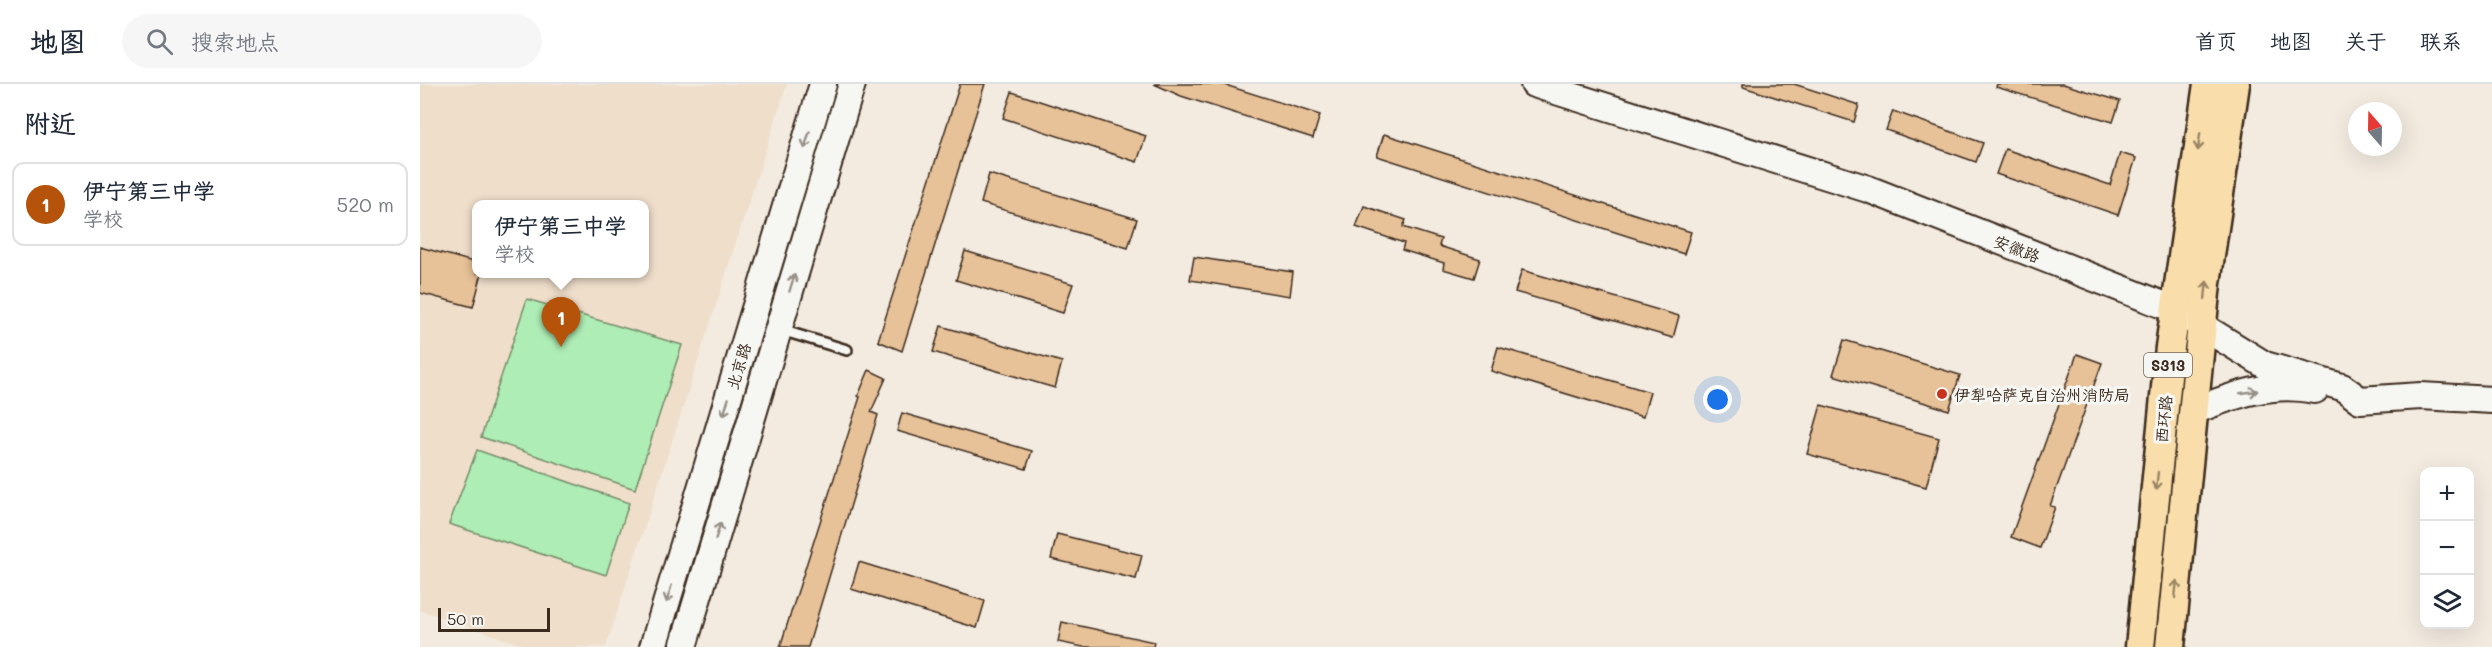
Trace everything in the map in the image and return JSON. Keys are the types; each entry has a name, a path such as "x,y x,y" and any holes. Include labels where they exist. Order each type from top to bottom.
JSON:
{"main road":[{"name":"西环路","path":"2140,647 2176,310 2208,84"},
{"name":"西环路","path":"2170,647 2202,328 2235,84"}],"street":[{"name":"北京路","path":"653,647 824,84"},
{"name":"北京路","path":"683,647 852,84"},
{"name":"安徽路","path":"1534,84 1868,189 2176,310 2265,365 2342,387 2360,400"},
{"path":"2194,411 2240,392 2296,386 2360,400 2492,415"},
{"path":"2360,400 2421,396 2492,400"}],"lane":[{"path":"778,330 847,350"}],"shaded area":[{"path":"420,84 787,84 606,647 528,647 420,610"}],"green space":[{"path":"527,299 682,345 635,489 481,437"},
{"path":"477,450 629,503 606,575 449,524"}],"building":[{"path":"960,84 985,84 902,351 878,341"},
{"path":"1154,84 1222,84 1320,115 1313,138 1181,96"},
{"path":"1743,84 1794,84 1859,105 1854,122 1743,87"},
{"path":"1997,84 2063,84 2120,101 2113,122 1996,87"},
{"path":"1012,92 1146,136 1137,162 1003,118"},
{"path":"1893,111 1983,143 1976,162 1886,130"},
{"path":"1384,134 1691,232 1684,254 1377,156"},
{"path":"2005,149 2110,185 2120,153 2136,158 2118,215 1996,174"},
{"path":"989,174 1137,219 1128,248 981,203"},
{"path":"1364,206 1406,220 1403,227 1441,239 1439,246 1480,259 1474,278 1443,269 1444,263 1402,250 1404,243 1356,227"},
{"path":"420,247 472,262 472,278 481,278 473,307 420,293"},
{"path":"965,251 1073,284 1063,313 956,280"},
{"path":"1194,257 1293,272 1290,296 1190,280"},
{"path":"1522,270 1679,316 1673,338 1515,292"},
{"path":"941,326 1062,362 1055,388 933,352"},
{"path":"1844,340 1960,375 1949,410 1833,375"},
{"path":"1498,347 1650,392 1643,417 1491,371"},
{"path":"2077,354 2102,363 2050,506 2055,507 2040,548 2011,537"},
{"path":"869,370 886,378 871,412 878,415 808,647 780,647 860,397 858,396"},
{"path":"1821,405 1939,438 1926,487 1807,454"},
{"path":"902,413 1032,451 1026,469 897,431"},
{"path":"1057,534 1142,555 1136,579 1051,559"},
{"path":"859,562 985,601 977,628 851,589"},
{"path":"1062,622 1154,642 1153,647 1083,647 1058,642"}],"place":[{"name":"伊宁第三中学","path":"561,347"},
{"name":"伊犁哈萨克自治州消防局","path":"1942,394"}]}
